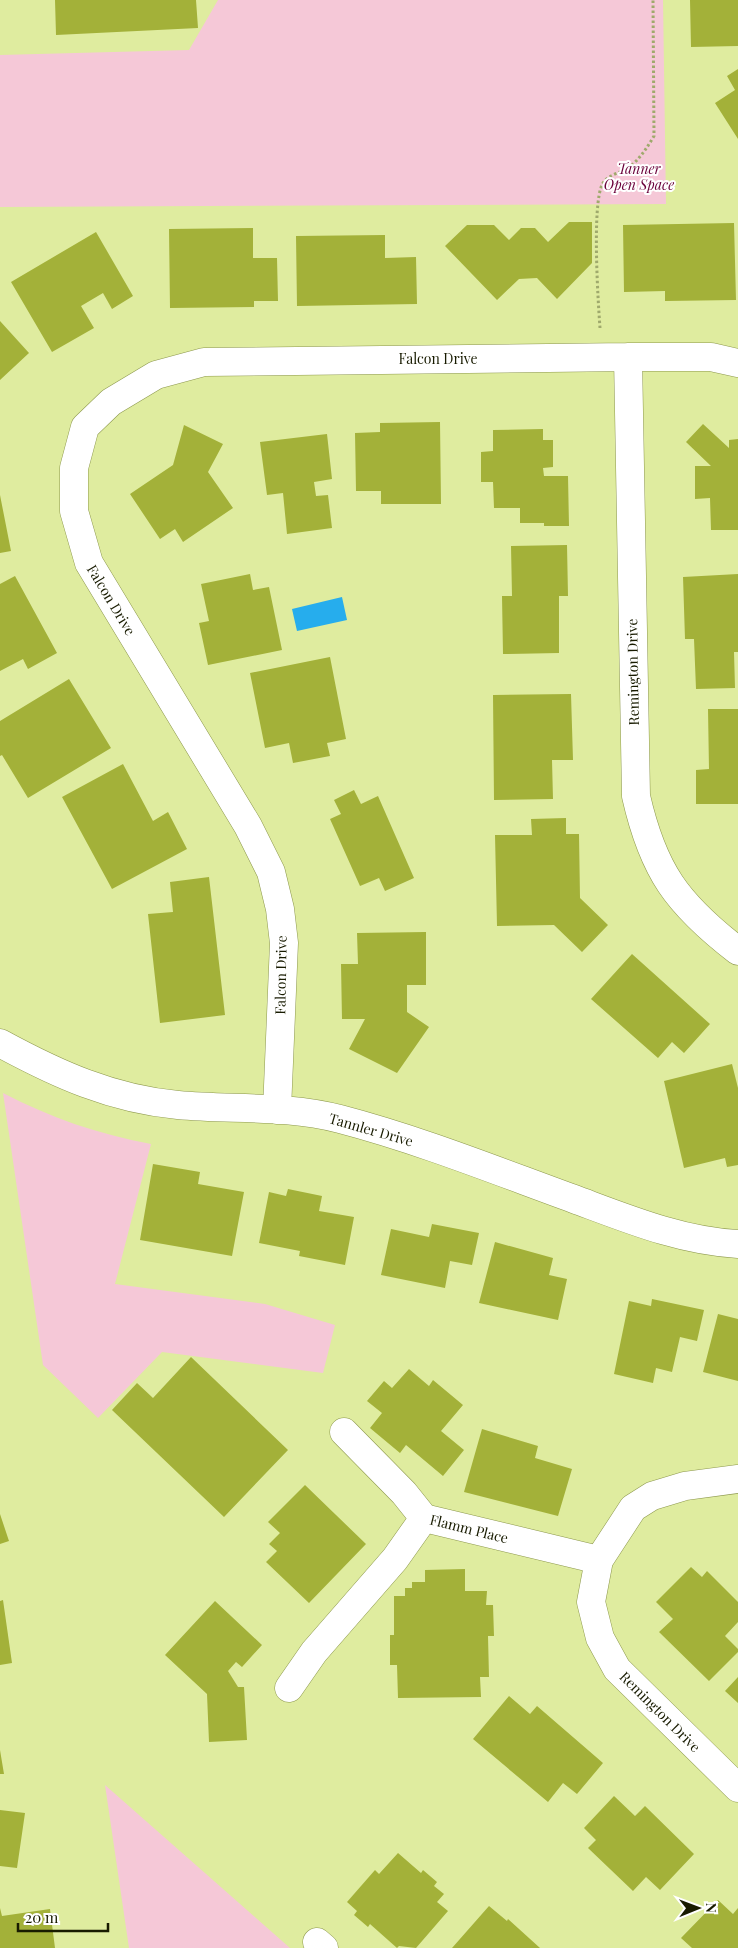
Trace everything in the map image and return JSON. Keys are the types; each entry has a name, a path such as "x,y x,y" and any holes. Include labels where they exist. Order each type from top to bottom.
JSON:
{"street":[{"name":"Falcon Drive","path":"277,1110 284,943 280,909 271,872 248,826 89,564 74,511 74,468 85,427 111,402 156,375 204,362 628,356 712,357 738,363"},
{"name":"Remington Drive","path":"628,356 636,796 644,833 655,859 670,886 705,925 738,951"},
{"name":"Tannler Drive","path":"0,1043 72,1079 132,1099 178,1105 277,1110 315,1114 366,1126 650,1227 700,1240 738,1244"},
{"name":"Flamm Place","path":"344,1432 404,1493 424,1518 599,1560"},
{"name":"Remington Drive","path":"738,1480 685,1486 652,1496 634,1508 599,1560 591,1602 600,1638 617,1669 738,1788"},
{"path":"289,1688 314,1652 395,1559 424,1518"}],"path":[{"path":"600,333 597,208 602,184 613,174 629,168 644,152 654,136 653,0"}],"green space":[{"name":"Tanner Open Space","path":"218,0 663,0 666,204 0,207 0,55 189,50"},
{"path":"3,1093 75,1124 151,1144 115,1284 265,1304 335,1325 323,1373 162,1352 98,1418 43,1365"},
{"path":"105,1785 290,1948 129,1948"}],"water":[{"path":"342,597 347,620 297,631 292,609"}],"building":[{"path":"55,0 196,0 198,28 56,35"},
{"path":"690,0 738,0 738,46 691,47"},
{"path":"738,69 738,139 715,103 735,90 727,76"},
{"path":"569,222 592,222 592,263 557,299 537,278 519,279 497,300 445,246 467,225 494,225 509,240 521,228 535,228 548,242"},
{"path":"734,223 736,300 665,301 665,291 624,292 623,225"},
{"path":"253,228 253,258 277,258 278,301 254,301 254,307 170,308 169,229"},
{"path":"96,232 133,296 112,309 103,293 81,306 94,328 52,352 11,282"},
{"path":"385,235 385,258 416,257 417,304 297,306 296,236"},
{"path":"0,321 29,353 0,380"},
{"path":"440,422 441,504 381,504 381,491 356,491 355,433 380,432 380,423"},
{"path":"703,424 729,448 729,440 738,439 738,530 711,530 710,498 695,499 695,466 711,466 686,442"},
{"path":"184,425 223,444 208,472 233,508 183,542 175,529 160,539 130,494 173,465"},
{"path":"543,429 543,440 553,440 553,467 543,468 544,476 568,476 569,526 544,526 544,523 520,523 520,508 494,508 493,482 481,482 481,452 493,451 493,430"},
{"path":"327,434 332,479 314,482 316,496 328,495 332,528 287,534 283,493 267,495 260,442"},
{"path":"0,495 11,551 0,553"},
{"path":"567,545 568,596 559,596 559,653 503,654 502,596 512,596 511,546"},
{"path":"250,574 253,590 269,587 282,650 208,665 199,623 209,621 201,584"},
{"path":"738,574 738,652 734,652 735,688 696,689 694,639 685,639 683,577"},
{"path":"15,576 57,653 28,669 23,659 0,671 0,584"},
{"path":"330,657 346,739 327,743 330,756 293,763 289,743 265,748 250,673"},
{"path":"69,679 111,748 28,798 2,755 0,756 0,721"},
{"path":"571,694 573,760 552,760 553,799 494,800 493,695"},
{"path":"708,709 738,709 738,804 696,804 696,770 709,769"},
{"path":"123,764 153,821 168,812 187,849 112,889 62,797"},
{"path":"354,790 361,804 378,796 414,878 385,891 379,878 360,886 330,819 341,814 334,800"},
{"path":"566,818 566,834 579,834 580,898 608,925 582,952 554,925 497,926 495,835 532,835 531,819"},
{"path":"209,877 225,1015 160,1023 148,914 173,912 170,882"},
{"path":"426,932 426,985 407,985 407,1012 429,1027 397,1073 349,1049 365,1019 342,1019 341,964 358,964 357,933"},
{"path":"632,954 710,1024 684,1053 672,1042 658,1058 591,999"},
{"path":"732,1064 738,1088 738,1165 727,1167 725,1158 684,1168 664,1081"},
{"path":"153,1164 200,1172 198,1184 244,1192 232,1256 140,1240"},
{"path":"288,1189 322,1196 319,1211 354,1217 345,1265 299,1256 300,1251 259,1243 269,1192 286,1196"},
{"path":"432,1224 479,1233 472,1265 450,1261 445,1288 381,1275 391,1229 429,1237"},
{"path":"495,1242 553,1258 549,1275 567,1279 558,1320 479,1303"},
{"path":"652,1299 704,1310 697,1341 680,1337 672,1372 656,1368 653,1383 614,1374 629,1301 651,1306"},
{"path":"718,1314 738,1319 738,1381 703,1372"},
{"path":"191,1357 288,1450 224,1517 112,1410 137,1383 153,1398"},
{"path":"409,1369 429,1386 433,1380 463,1405 441,1431 464,1450 443,1476 406,1445 400,1453 370,1428 382,1413 367,1401 384,1381 392,1388"},
{"path":"482,1429 538,1446 535,1458 572,1469 558,1516 464,1492"},
{"path":"305,1485 366,1544 309,1603 266,1562 277,1551 269,1544 280,1533 268,1522"},
{"path":"0,1514 9,1541 0,1544"},
{"path":"691,1567 702,1577 707,1571 738,1602 738,1622 725,1636 738,1649 738,1652 709,1681 659,1632 673,1619 656,1602"},
{"path":"465,1569 465,1591 487,1591 486,1605 493,1605 494,1636 488,1636 489,1677 480,1677 481,1697 398,1698 397,1665 390,1665 390,1635 394,1635 394,1596 405,1596 405,1588 412,1588 412,1582 425,1582 425,1570"},
{"path":"3,1600 12,1663 0,1665 0,1601"},
{"path":"215,1601 262,1645 242,1667 236,1662 228,1671 238,1687 244,1687 247,1740 209,1742 207,1694 165,1655"},
{"path":"738,1677 738,1703 725,1691"},
{"path":"509,1696 530,1714 537,1706 603,1763 577,1794 563,1783 548,1802 473,1739"},
{"path":"0,1750 4,1774 0,1774"},
{"path":"614,1796 635,1816 645,1806 694,1854 660,1890 646,1877 633,1891 588,1848 596,1840 584,1828"},
{"path":"0,1810 25,1813 17,1868 0,1866"},
{"path":"398,1853 421,1873 423,1870 437,1882 434,1886 444,1894 437,1902 448,1911 416,1948 399,1946 397,1948 370,1924 368,1927 354,1915 357,1911 347,1902 375,1870 379,1874"},
{"path":"718,1900 733,1914 738,1908 738,1948 692,1948 681,1938"},
{"path":"489,1906 507,1921 508,1919 540,1948 452,1948"},
{"path":"0,1908 2,1916 50,1909 55,1948 0,1948"}]}
